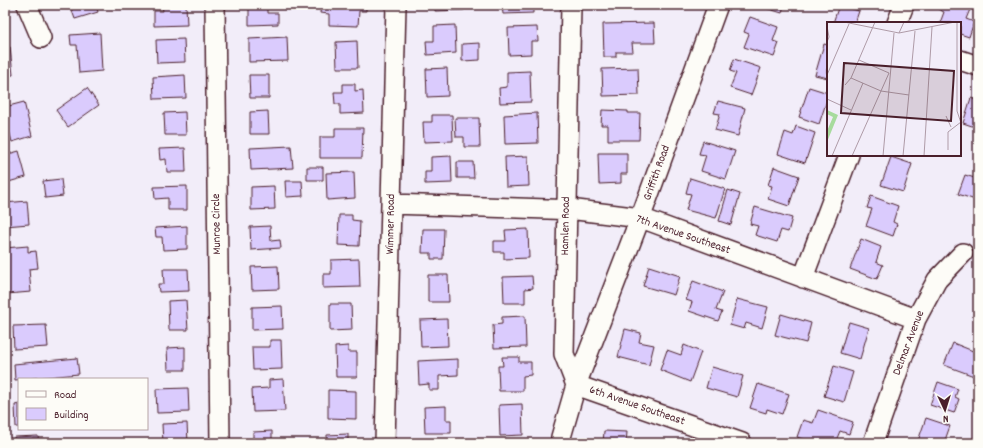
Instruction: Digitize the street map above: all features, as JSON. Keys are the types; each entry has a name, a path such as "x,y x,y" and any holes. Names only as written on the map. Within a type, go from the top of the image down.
{"street":[{"path":"27,5 41,38"},
{"name":"Munroe Circle","path":"215,5 220,443"},
{"name":"Wimmer Road","path":"386,443 396,5"},
{"name":"Hamlen Road","path":"571,5 564,354 576,385"},
{"name":"Griffith Road","path":"576,385 640,218 718,5"},
{"path":"897,22 904,5"},
{"path":"961,60 978,66"},
{"path":"803,278 849,156"},
{"name":"7th Avenue Southeast","path":"391,204 577,210 640,218 916,319"},
{"name":"Delmar Avenue","path":"872,443 916,319 937,280 963,253"},
{"path":"561,443 561,437 576,385"},
{"name":"6th Avenue Southeast","path":"576,385 742,443"}],"building":[{"path":"70,5 96,5 98,12 75,19"},
{"path":"162,5 186,5 187,25 154,26 154,11 163,11"},
{"path":"249,5 267,5 267,13 278,13 278,24 249,25"},
{"path":"321,5 366,5 366,11 359,11 358,26 329,25 329,14 320,13"},
{"path":"435,5 463,5 464,10 435,11"},
{"path":"502,5 533,5 533,13 503,14"},
{"path":"756,5 784,5 782,13"},
{"path":"839,5 859,11 855,22 833,22"},
{"path":"940,5 964,5 971,7 966,19 974,22 969,37 961,34 961,22 940,22 944,12 938,9"},
{"path":"750,17 778,27 773,41 779,43 774,57 744,47 749,34 744,32"},
{"path":"654,23 655,43 632,43 633,52 616,52 616,57 604,57 603,24"},
{"path":"455,25 456,53 427,55 426,41 434,41 434,26"},
{"path":"537,27 538,41 531,41 531,54 509,55 508,28"},
{"path":"100,33 102,71 79,73 77,45 71,45 70,35"},
{"path":"287,37 288,61 249,62 249,39"},
{"path":"184,39 185,62 157,63 156,40"},
{"path":"357,41 358,68 337,68 336,42"},
{"path":"480,43 480,60 462,61 462,44"},
{"path":"824,44 827,45 827,78 815,75"},
{"path":"5,47 10,47 13,75 5,76"},
{"path":"734,59 761,68 751,95 730,88 736,73 730,71"},
{"path":"447,68 448,96 427,97 426,69"},
{"path":"638,68 639,95 603,96 602,69"},
{"path":"530,71 531,102 500,103 499,88 507,87 507,72"},
{"path":"185,75 186,98 154,99 153,77"},
{"path":"249,75 269,75 269,98 250,98"},
{"path":"343,84 355,84 355,91 363,90 364,113 340,114 340,104 335,104 334,92 343,92"},
{"path":"809,87 827,93 827,100 819,124 799,117"},
{"path":"87,88 99,105 68,127 56,110"},
{"path":"971,98 978,101 978,128 963,123"},
{"path":"718,101 745,108 738,136 715,130 720,114 714,113"},
{"path":"24,102 32,136 12,142 5,115 5,107"},
{"path":"602,110 640,113 639,140 608,140 608,125 601,125"},
{"path":"268,111 269,134 250,134 250,112"},
{"path":"185,112 186,135 165,135 164,113"},
{"path":"537,113 538,143 505,144 504,115"},
{"path":"432,115 452,115 453,141 424,142 423,122 432,122"},
{"path":"455,118 479,118 480,147 464,147 464,137 456,137"},
{"path":"796,126 815,133 805,163 778,154 785,132 793,135"},
{"path":"335,128 363,128 362,158 320,158 320,137 335,137"},
{"path":"703,141 735,151 726,179 701,171 706,155 699,154"},
{"path":"291,146 293,168 251,170 250,148"},
{"path":"185,148 186,172 167,172 166,159 160,160 159,149"},
{"path":"19,151 26,177 5,183 5,155"},
{"path":"598,153 627,153 627,174 621,174 621,183 599,184"},
{"path":"451,156 452,183 425,184 425,172 431,172 431,157"},
{"path":"528,156 529,186 506,187 505,157"},
{"path":"891,157 912,164 903,192 881,185"},
{"path":"457,162 473,162 474,178 457,178"},
{"path":"307,167 323,167 323,180 307,180"},
{"path":"774,167 799,176 789,206 768,199 772,186 768,185"},
{"path":"354,172 355,198 327,200 326,173"},
{"path":"965,175 978,179 978,201 958,194"},
{"path":"690,178 725,189 716,218 686,210 691,194 686,193"},
{"path":"61,179 63,196 45,198 43,181"},
{"path":"285,181 302,181 303,196 286,197"},
{"path":"187,186 187,210 168,210 168,198 155,199 154,187"},
{"path":"274,186 275,209 251,210 251,187"},
{"path":"728,190 740,194 731,225 719,221"},
{"path":"871,196 898,206 893,222 897,224 893,236 866,226 872,209 867,208"},
{"path":"27,201 29,224 5,226 5,203"},
{"path":"755,207 792,218 788,232 781,230 777,242 755,235 758,226 750,224"},
{"path":"339,215 352,215 352,220 360,221 359,246 338,245"},
{"path":"187,226 187,249 163,250 162,237 156,237 155,228"},
{"path":"270,226 271,241 280,240 281,248 251,250 250,227"},
{"path":"423,229 444,229 443,259 431,259 431,253 422,253"},
{"path":"528,229 529,258 504,259 504,252 494,252 494,241 506,241 505,230"},
{"path":"861,239 881,247 876,262 883,265 877,279 850,269"},
{"path":"28,246 28,252 36,251 38,268 29,269 31,292 7,294 5,248"},
{"path":"359,259 360,287 323,288 323,274 331,274 331,260"},
{"path":"278,266 279,289 252,290 251,267"},
{"path":"649,266 680,276 674,295 643,286"},
{"path":"163,269 188,269 189,291 159,292 158,284 164,284"},
{"path":"428,275 448,275 449,302 428,302"},
{"path":"532,276 533,288 525,289 525,303 504,303 503,277"},
{"path":"693,281 723,292 716,310 722,312 718,321 689,311 692,302 686,300"},
{"path":"737,299 768,307 762,328 746,323 744,329 730,325"},
{"path":"186,300 188,330 169,330 168,301"},
{"path":"330,304 351,304 352,330 330,331"},
{"path":"282,306 283,329 252,330 252,307"},
{"path":"781,314 811,323 806,343 775,335"},
{"path":"525,316 526,347 494,348 493,325 502,324 502,317"},
{"path":"447,319 448,346 421,347 420,320"},
{"path":"849,322 869,328 860,359 840,353"},
{"path":"46,325 48,347 14,349 13,326"},
{"path":"625,329 641,333 639,342 654,345 649,365 618,357"},
{"path":"270,340 281,340 282,369 253,370 252,347 270,347"},
{"path":"953,343 978,353 978,366 974,376 944,365"},
{"path":"684,345 701,352 690,382 660,370 667,350 681,355"},
{"path":"348,346 348,352 357,352 357,377 336,377 335,347"},
{"path":"185,347 185,370 168,370 167,348"},
{"path":"502,357 519,357 519,362 531,362 531,375 523,376 523,391 499,391 498,366 503,366"},
{"path":"77,358 79,374 18,378 18,380 15,380 14,364"},
{"path":"458,359 458,375 439,376 439,390 429,390 429,384 419,385 418,361"},
{"path":"834,366 853,372 844,402 824,396"},
{"path":"712,367 743,376 737,397 706,388"},
{"path":"283,379 285,411 253,412 252,389 269,388 269,380"},
{"path":"938,382 958,389 955,397 959,399 954,413 930,405"},
{"path":"758,384 789,394 782,414 767,409 766,413 750,408"},
{"path":"188,388 189,412 157,413 156,389"},
{"path":"328,390 356,391 356,419 328,418"},
{"path":"18,404 18,427 16,427 15,405"},
{"path":"522,404 523,435 500,436 499,405"},
{"path":"446,406 446,420 451,420 451,433 425,433 424,407"},
{"path":"818,410 853,422 849,434 840,431 835,443 813,443 797,437 803,420 813,423"},
{"path":"926,418 950,426 944,443 923,443 918,441"},
{"path":"187,423 188,443 163,443 162,424"},
{"path":"272,431 272,443 253,443 253,432"},
{"path":"604,431 627,432 626,443 603,443"},
{"path":"348,434 348,443 327,443 327,435"},
{"path":"38,436 39,443 15,443 14,437"}]}
